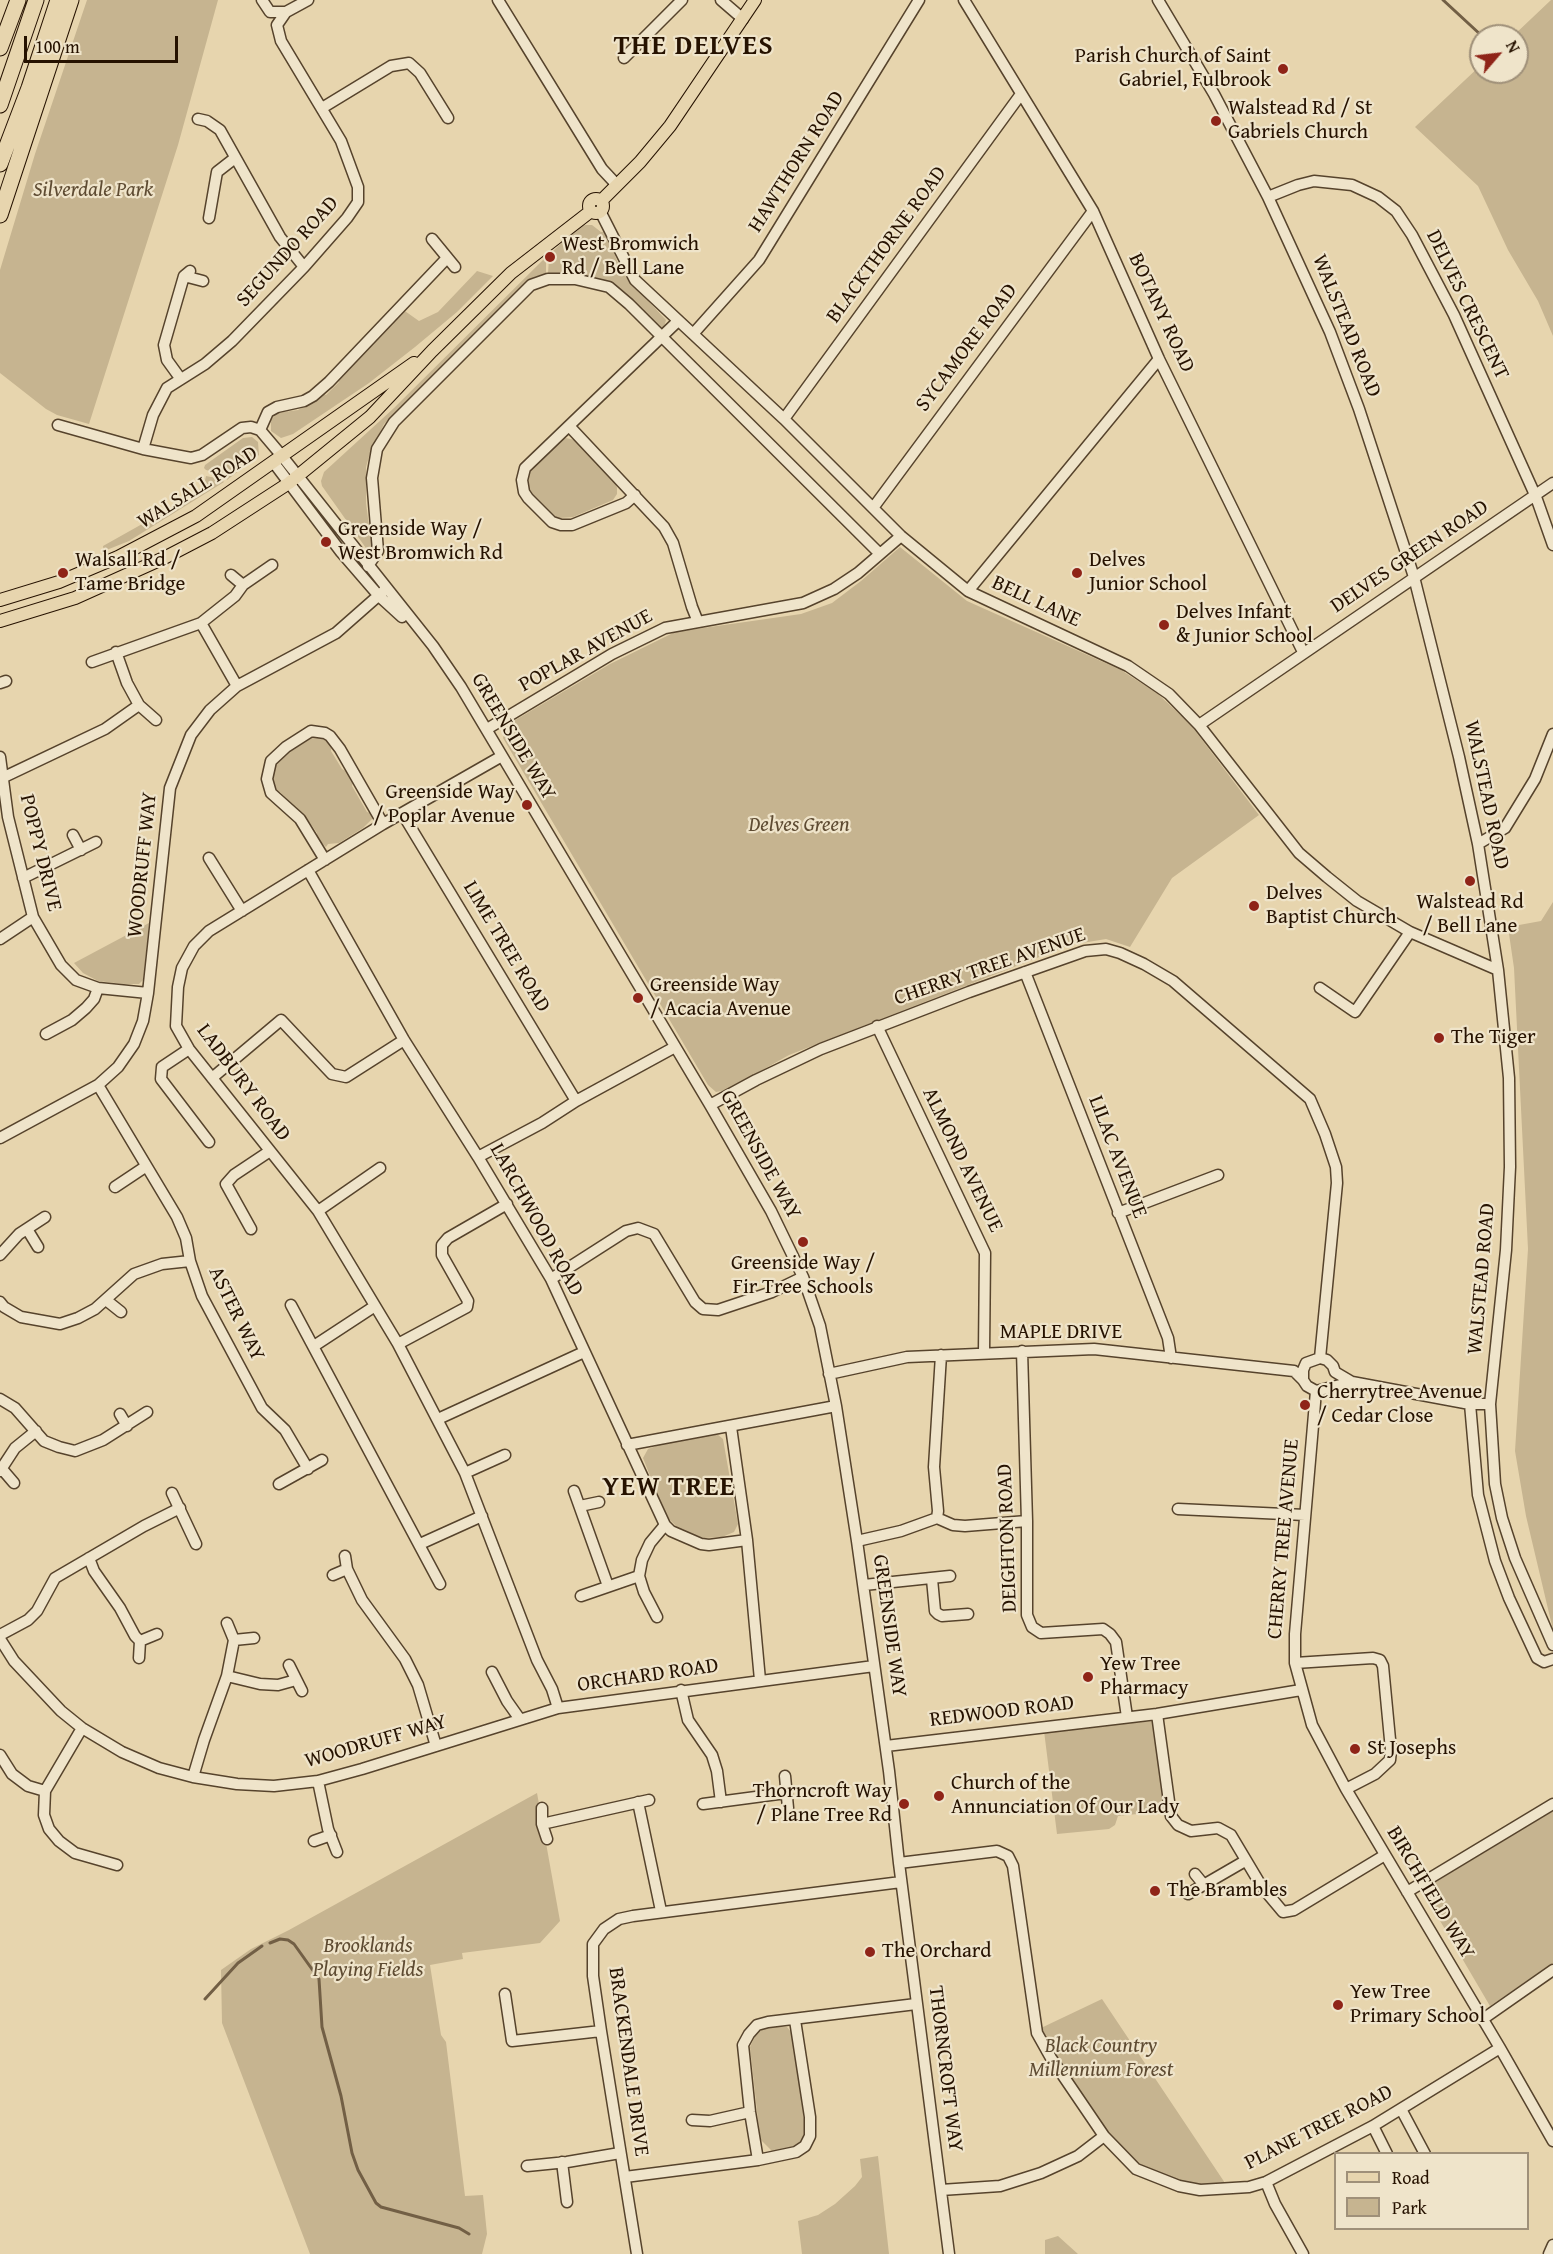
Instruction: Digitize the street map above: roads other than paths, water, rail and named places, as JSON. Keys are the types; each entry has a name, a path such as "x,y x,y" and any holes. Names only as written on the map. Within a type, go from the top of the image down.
{"highway":[{"path":"0,48 18,0"},
{"path":"0,105 36,0"},
{"path":"0,164 29,88 58,0"},
{"path":"0,215 71,0"}],"main road":[{"path":"278,460 432,351 511,273 597,208 670,126 755,0"},
{"name":"WALSALL ROAD","path":"2,620 75,597 164,558 212,532 294,479 370,417 432,351"},
{"name":"WALSALL ROAD","path":"0,600 59,582 154,539 196,516 278,460"},
{"path":"0,606 2,620"}],"street":[{"path":"262,0 270,12 286,12 308,0"},
{"path":"498,0 602,169 616,184"},
{"path":"624,58 682,0"},
{"path":"720,0 743,19"},
{"name":"HAWTHORN ROAD","path":"693,334 759,260 919,0"},
{"name":"BOTANY ROAD","path":"964,0 1093,211 1160,359 1303,652"},
{"name":"WALSTEAD ROAD","path":"1158,0 1214,94 1268,196 1330,332 1359,409 1414,577 1460,757 1478,844 1498,970 1509,1078 1510,1167 1506,1250 1490,1404 1495,1484 1502,1518 1526,1585 1553,1645"},
{"name":"SEGUNDO ROAD","path":"143,449 153,415 167,388 205,363 232,340 304,267 358,201 358,187 341,141 281,41 277,25 286,12"},
{"path":"322,108 391,66 408,63 420,73 445,113 430,112"},
{"name":"BLACKTHORNE ROAD","path":"784,419 1021,94"},
{"path":"209,108 203,120 220,130 280,237 304,267"},
{"path":"209,218 219,197 214,183 217,172 235,158"},
{"name":"DELVES CRESCENT","path":"1268,196 1314,182 1352,185 1378,197 1396,211 1412,235 1454,315 1536,497 1553,545"},
{"name":"BELL LANE","path":"597,208 635,280 784,419 901,536 968,591 1128,666 1169,694 1199,725 1299,853 1357,901 1410,932 1498,970"},
{"name":"SYCAMORE ROAD","path":"873,508 1093,211"},
{"path":"260,430 268,412 313,396 330,382 451,263 432,239"},
{"path":"180,378 167,360 164,345 187,273 203,281"},
{"path":"368,566 378,551 372,478 377,449 394,422 531,285 548,279 575,279 609,288 629,304 880,554"},
{"path":"635,495 626,503 572,525 561,525 552,522 528,498 524,492 522,480 525,468 678,321"},
{"path":"968,591 1160,359"},
{"name":"WALSALL ROAD","path":"58,425 143,449 191,458 202,455 242,428 252,427 260,430 278,460"},
{"path":"569,426 664,526 673,543 698,622"},
{"path":"278,460 294,479"},
{"name":"GREENSIDE WAY","path":"294,479 368,566 382,592"},
{"name":"GREENSIDE WAY","path":"294,479 341,552 433,646 461,687 710,1105 771,1211 803,1276 820,1326 836,1406 886,1746"},
{"name":"DELVES GREEN ROAD","path":"1199,725 1303,652 1536,497 1553,483"},
{"name":"POPLAR AVENUE","path":"487,729 612,654 665,628 803,603 834,589 858,573 901,536"},
{"path":"92,662 201,623 235,596 243,585 272,565"},
{"path":"231,574 243,585"},
{"name":"WOODRUFF WAY","path":"1,1136 98,1085 118,1067 134,1044 143,1021 148,993 170,788 192,735 210,710 237,686 336,633 382,592"},
{"path":"201,623 237,686"},
{"path":"116,652 127,683 139,705 156,720"},
{"path":"2,778 105,729 139,705"},
{"path":"325,860 300,819 272,793 267,779 271,761 286,747 311,732 325,733 330,736 340,749 383,824"},
{"path":"1478,844 1505,828 1535,779 1553,734"},
{"name":"LADBURY ROAD","path":"438,1419 398,1344 318,1211 189,1049 176,1026 178,987 182,968 194,946 209,931 383,824 502,756"},
{"name":"POPPY DRIVE","path":"0,757 4,819 33,917 61,965 76,980 98,988 148,993"},
{"name":"LIME TREE ROAD","path":"402,813 576,1101"},
{"path":"73,835 81,850"},
{"path":"23,878 96,842"},
{"path":"209,858 242,910"},
{"name":"LARCHWOOD ROAD","path":"308,870 404,1040 478,1156 551,1279 665,1525"},
{"path":"0,939 33,917"},
{"path":"1320,988 1354,1012 1410,932"},
{"name":"CHERRY TREE AVENUE","path":"710,1105 791,1063 877,1026 1086,951 1106,949 1120,953 1173,981 1310,1099 1336,1167 1337,1183 1320,1358"},
{"name":"LILAC AVENUE","path":"1024,972 1168,1338 1171,1358"},
{"path":"46,1034 74,1024 94,999 98,988"},
{"path":"212,1078 281,1020 332,1074 346,1077 404,1040"},
{"name":"ALMOND AVENUE","path":"877,1026 985,1253 984,1353"},
{"path":"478,1156 542,1123 576,1101 675,1047"},
{"path":"189,1049 162,1067 161,1079 210,1142"},
{"name":"ASTER WAY","path":"98,1085 177,1217 186,1238 190,1261 202,1296 261,1408 285,1430 308,1468"},
{"path":"252,1229 226,1184 234,1175 270,1151"},
{"path":"115,1187 145,1167"},
{"path":"318,1211 380,1168"},
{"path":"1118,1213 1218,1175"},
{"path":"398,1344 467,1307 468,1301 442,1255 442,1245 448,1238 507,1204"},
{"path":"0,1255 12,1240 45,1217"},
{"path":"27,1228 38,1247"},
{"path":"551,1279 626,1231 638,1228 654,1234 694,1302 703,1309 718,1310 772,1292 803,1276"},
{"path":"0,1302 21,1317 60,1323 78,1318 106,1300 134,1274 162,1264 190,1261"},
{"path":"106,1300 120,1312"},
{"path":"291,1305 440,1584"},
{"path":"314,1346 375,1306"},
{"name":"MAPLE DRIVE","path":"829,1374 907,1357 1094,1348 1294,1371"},
{"name":"DEIGHTON ROAD","path":"1022,1351 1027,1615 1032,1627 1041,1633 1103,1629 1110,1634 1116,1642 1127,1717"},
{"path":"438,1419 584,1352"},
{"path":"937,1518 934,1467 941,1355"},
{"path":"1335,1372 1334,1381 1330,1386 1316,1391 1307,1386 1294,1371 1320,1358 1327,1360 1335,1372 1352,1382 1470,1404 1490,1404"},
{"path":"1303,1380 1306,1363"},
{"path":"1330,1386 1352,1382"},
{"name":"CHERRY TREE AVENUE","path":"1301,1690 1295,1663 1295,1634 1316,1391"},
{"path":"0,1399 15,1408 44,1441 59,1448 75,1451 103,1440 147,1412"},
{"path":"1470,1404 1478,1495 1495,1561 1537,1658 1544,1662 1553,1659"},
{"path":"627,1445 836,1406"},
{"path":"120,1414 127,1426"},
{"name":"ORCHARD ROAD","path":"438,1419 465,1473 558,1708 874,1666"},
{"path":"731,1427 747,1540 760,1680"},
{"path":"14,1483 1,1470 15,1448 36,1431"},
{"path":"465,1473 505,1455"},
{"path":"279,1484 322,1460"},
{"path":"574,1491 608,1586"},
{"path":"172,1493 196,1544"},
{"path":"580,1506 599,1502"},
{"path":"0,1637 28,1620 37,1611 55,1578 144,1526 180,1508"},
{"path":"1178,1509 1305,1515"},
{"path":"420,1544 482,1516"},
{"path":"857,1541 901,1531 937,1518 953,1525 965,1526 1027,1521"},
{"path":"657,1617 644,1592 639,1576 642,1560 650,1544 665,1525 671,1531 701,1544 747,1540"},
{"path":"345,1556 348,1569 362,1600 405,1659 418,1685 436,1746"},
{"path":"89,1558 94,1571 140,1641 139,1658"},
{"path":"333,1575 348,1569"},
{"path":"581,1596 639,1576"},
{"path":"864,1585 950,1576"},
{"path":"932,1579 935,1611 942,1616 968,1614"},
{"path":"193,1777 227,1676 234,1640 227,1623"},
{"path":"140,1641 157,1634"},
{"name":"WOODRUFF WAY","path":"0,1637 14,1661 32,1682 82,1728 122,1752 159,1768 193,1777 237,1784 274,1786 318,1781 558,1708"},
{"path":"234,1640 254,1638"},
{"path":"1295,1663 1373,1658 1380,1660 1383,1666 1390,1760 1375,1774 1346,1789"},
{"path":"289,1665 302,1691"},
{"path":"492,1672 519,1718"},
{"path":"227,1676 269,1685 296,1680"},
{"path":"681,1690 688,1720 712,1755 717,1771 721,1802"},
{"name":"REDWOOD ROAD","path":"886,1746 1127,1717 1301,1690"},
{"name":"BIRCHFIELD WAY","path":"1301,1690 1311,1725 1346,1789 1553,2139"},
{"path":"1156,1713 1171,1816 1178,1825 1191,1831 1218,1828 1231,1835 1262,1887 1283,1912 1294,1910 1386,1855"},
{"path":"82,1728 45,1791 44,1815 49,1829 59,1841 75,1852 99,1854 117,1865"},
{"name":"THORNCROFT WAY","path":"886,1746 916,2004 949,2254"},
{"path":"0,1755 12,1774 28,1786 45,1791"},
{"path":"785,1776 788,1808"},
{"path":"318,1781 322,1805 337,1852"},
{"path":"703,1804 786,1793"},
{"path":"542,1824 643,1801 661,1911"},
{"path":"1407,1892 1553,1804"},
{"path":"542,1808 542,1824 547,1839"},
{"path":"314,1841 331,1834"},
{"name":"PLANE TREE ROAD","path":"899,1863 997,1851 1008,1856 1013,1866 1037,2033 1051,2058 1104,2136 1136,2169 1179,2186 1200,2190 1249,2187 1266,2182 1372,2126 1500,2048"},
{"path":"1188,1894 1245,1861"},
{"path":"1195,1874 1204,1885"},
{"name":"BRACKENDALE DRIVE","path":"637,2254 593,1976 593,1944 604,1929 619,1919 661,1911 901,1882"},
{"path":"1483,2019 1553,1970"},
{"path":"505,1994 512,2041 601,2031"},
{"path":"758,2160 743,2045 757,2025 916,2004"},
{"path":"625,2177 758,2160 796,2152 805,2146 810,2136 810,2117 795,2020"},
{"path":"706,2108 710,2121"},
{"path":"1401,2109 1424,2152"},
{"path":"692,2120 710,2121 750,2112"},
{"path":"1372,2126 1386,2152"},
{"path":"941,2190 1000,2186 1041,2173 1078,2156 1104,2136"},
{"path":"527,2166 620,2153"},
{"path":"562,2162 567,2202"},
{"path":"1266,2182 1275,2204 1303,2254"},
{"path":"1549,2254 1553,2245"}],"waterway":[{"path":"1443,0 1469,24"},
{"path":"270,1943 280,1939 294,1944 319,1979 322,2027 341,2096 352,2153 358,2170 376,2203 381,2207 459,2228 469,2234"},
{"path":"205,1999 238,1963 262,1946"}],"place":[{"name":"Parish Church of Saint Gabriel, Fulbrook","path":"1283,69"},
{"name":"Walstead Rd / St Gabriels Church","path":"1216,121"},
{"name":"West Bromwich Rd / Bell Lane","path":"550,257"},
{"name":"Greenside Way / West Bromwich Rd","path":"326,542"},
{"name":"Walsall Rd / Tame Bridge","path":"63,573"},
{"name":"Delves Junior School","path":"1077,573"},
{"name":"Delves Infant & Junior School","path":"1164,625"},
{"name":"Greenside Way / Poplar Avenue","path":"527,805"},
{"name":"Walstead Rd / Bell Lane","path":"1470,881"},
{"name":"Delves Baptist Church","path":"1254,906"},
{"name":"Greenside Way / Acacia Avenue","path":"638,998"},
{"name":"The Tiger","path":"1439,1038"},
{"name":"Greenside Way / Fir Tree Schools","path":"803,1242"},
{"name":"Cherrytree Avenue / Cedar Close","path":"1305,1405"},
{"name":"Yew Tree Pharmacy","path":"1088,1677"},
{"name":"St Josephs","path":"1355,1749"},
{"name":"Church of the Annunciation Of Our Lady","path":"939,1796"},
{"name":"Thorncroft Way / Plane Tree Rd","path":"904,1804"},
{"name":"The Brambles","path":"1155,1891"},
{"name":"The Orchard","path":"870,1952"},
{"name":"Yew Tree Primary School","path":"1338,2005"}],"district":[{"name":"THE DELVES","path":"694,47"},
{"name":"YEW TREE","path":"669,1488"}],"park label":[{"name":"Silverdale Park","path":"93,191"},
{"name":"Delves Green","path":"799,826"},
{"name":"Brooklands Playing Fields","path":"368,1959"},
{"name":"Black Country Millennium Forest","path":"1101,2059"}]}
